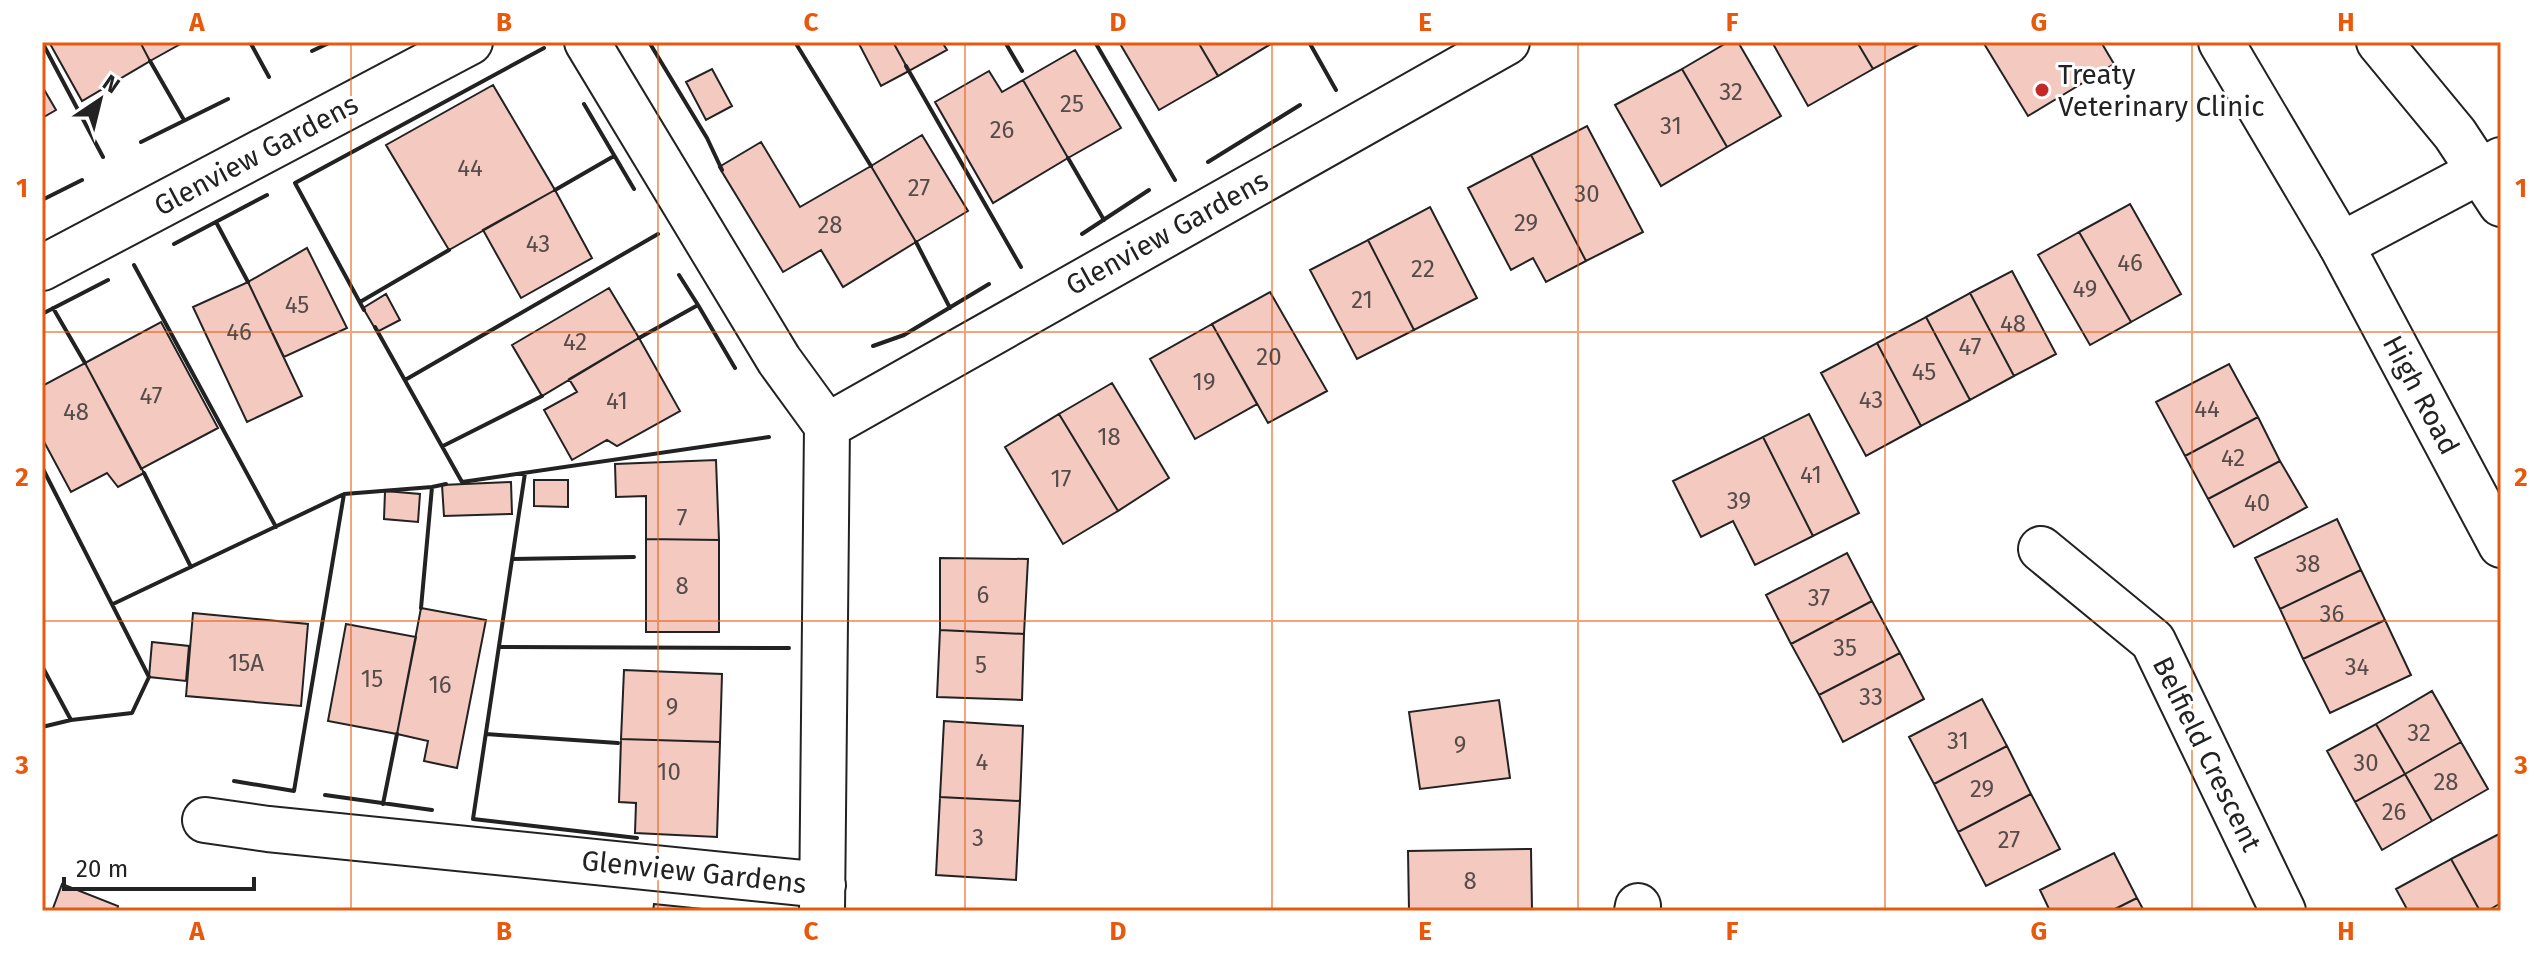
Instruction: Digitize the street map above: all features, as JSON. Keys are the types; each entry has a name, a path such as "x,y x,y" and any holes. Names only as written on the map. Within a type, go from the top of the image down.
{"street":[{"name":"Glenview Gardens","path":"42,268 470,42"},
{"path":"587,42 779,360 827,426"},
{"name":"Glenview Gardens","path":"205,820 822,898 827,426 1507,42"},
{"name":"High Road","path":"2221,42 2341,245 2501,545"},
{"path":"2341,245 2493,178 2379,42"},
{"name":"Belfield Crescent","path":"2041,549 2153,641 2283,911"}],"building":[{"path":"49,42 140,42 150,61 82,101"},
{"path":"140,42 184,42 150,61"},
{"path":"858,42 893,42 909,71 881,86"},
{"path":"893,42 942,42 947,50 909,71"},
{"path":"1119,42 1198,42 1218,76 1159,110"},
{"path":"1198,42 1274,42 1218,76"},
{"path":"1728,42 1738,42 1781,116 1727,147 1682,69"},
{"path":"1772,42 1857,42 1873,69 1808,106"},
{"path":"1857,42 1923,42 1873,69"},
{"name":"Treaty Veterinary Clinic","path":"1983,42 2101,42 2114,64 2028,116"},
{"path":"1075,50 1121,128 1068,158 1023,80"},
{"path":"712,69 732,106 706,120 686,82"},
{"path":"1682,69 1727,147 1661,186 1615,105"},
{"path":"989,71 1002,92 1023,80 1068,158 993,203 935,102"},
{"path":"493,85 555,190 449,250 386,145"},
{"path":"42,86 56,110 42,118"},
{"path":"1587,126 1643,232 1586,261 1531,155"},
{"path":"922,135 968,211 916,242 871,166"},
{"path":"761,142 800,207 871,166 916,242 843,287 821,250 783,272 719,167"},
{"path":"1531,155 1586,261 1546,282 1533,258 1511,270 1468,188"},
{"path":"555,190 592,258 521,298 483,230"},
{"path":"2130,204 2181,294 2131,322 2079,232"},
{"path":"1430,207 1477,298 1414,330 1368,240"},
{"path":"2079,232 2131,322 2090,345 2038,255"},
{"path":"1368,240 1414,330 1357,359 1310,270"},
{"path":"307,248 347,328 284,357 248,282"},
{"path":"2012,271 2056,354 2014,376 1970,293"},
{"path":"248,282 302,396 247,422 193,307"},
{"path":"609,288 639,338 542,396 512,345"},
{"path":"1270,292 1327,391 1268,423 1212,324"},
{"path":"1970,293 2014,376 1970,400 1926,317"},
{"path":"386,294 400,320 377,332 363,308"},
{"path":"1926,317 1970,400 1921,426 1877,343"},
{"path":"161,322 218,428 141,469 85,363"},
{"path":"1212,324 1257,404 1195,439 1150,359"},
{"path":"639,338 680,411 617,446 607,440 572,460 544,410 577,392 569,379"},
{"path":"1877,343 1921,426 1866,456 1821,373"},
{"path":"85,363 144,473 118,487 107,473 71,492 42,438 42,386"},
{"path":"2229,364 2258,417 2185,456 2156,402"},
{"path":"1112,383 1169,478 1118,511 1059,414"},
{"path":"1059,414 1118,511 1063,544 1005,447"},
{"path":"1809,414 1859,513 1813,536 1763,437"},
{"path":"2258,417 2280,461 2208,499 2185,456"},
{"path":"1763,437 1813,536 1755,565 1733,521 1701,537 1673,481"},
{"path":"716,460 719,540 646,539 646,496 616,497 615,464"},
{"path":"2280,461 2307,507 2234,547 2208,499"},
{"path":"534,480 568,480 568,507 534,506"},
{"path":"511,482 512,514 444,516 442,485"},
{"path":"385,491 420,494 418,522 384,519"},
{"path":"2337,519 2361,570 2280,609 2255,558"},
{"path":"646,539 719,540 719,632 646,632"},
{"path":"1847,553 1872,601 1791,644 1766,595"},
{"path":"940,558 1028,559 1024,634 940,630"},
{"path":"2361,570 2385,620 2303,659 2280,609"},
{"path":"1872,601 1900,653 1819,695 1791,644"},
{"path":"421,608 486,620 457,768 424,761 428,741 397,734"},
{"path":"193,613 308,624 301,706 186,696"},
{"path":"2385,620 2411,675 2330,713 2303,659"},
{"path":"346,624 416,637 397,734 328,721"},
{"path":"940,630 1024,634 1022,700 937,697"},
{"path":"152,642 189,646 186,681 149,677"},
{"path":"1900,653 1924,699 1843,742 1819,695"},
{"path":"624,670 722,674 720,742 621,739"},
{"path":"2432,691 2461,742 2405,774 2376,724"},
{"path":"1982,699 2007,746 1934,784 1909,737"},
{"path":"1499,700 1510,778 1420,789 1409,712"},
{"path":"944,721 1023,726 1020,801 940,797"},
{"path":"2376,724 2405,774 2355,802 2327,751"},
{"path":"621,739 720,742 717,837 635,833 636,803 619,802"},
{"path":"2461,742 2488,789 2432,821 2405,774"},
{"path":"2007,746 2031,794 1958,832 1934,784"},
{"path":"2405,774 2432,821 2382,850 2355,802"},
{"path":"2031,794 2060,849 1986,886 1958,832"},
{"path":"940,797 1020,801 1016,880 936,875"},
{"path":"2501,833 2501,903 2487,911 2480,911 2451,859"},
{"path":"1531,849 1532,911 1409,911 1408,851"},
{"path":"2114,853 2137,898 2111,911 2050,911 2040,890"},
{"path":"2451,859 2480,911 2408,911 2396,889"},
{"path":"62,884 118,906 117,911 52,911"},
{"path":"2137,898 2144,911 2111,911"},
{"path":"654,904 722,911 653,911"}],"wall":[{"path":"42,42 103,157"},
{"path":"250,42 269,77"},
{"path":"312,51 331,42"},
{"path":"649,42 707,138 722,170"},
{"path":"795,42 871,166"},
{"path":"1005,42 1022,71"},
{"path":"1095,42 1175,180"},
{"path":"1309,42 1336,90"},
{"path":"364,310 295,183 544,48"},
{"path":"150,61 184,120"},
{"path":"906,66 1021,267"},
{"path":"141,142 228,99"},
{"path":"584,104 634,189"},
{"path":"1208,162 1300,105"},
{"path":"555,190 614,156"},
{"path":"1068,158 1104,220"},
{"path":"42,200 82,180"},
{"path":"1082,234 1149,190"},
{"path":"174,244 267,195"},
{"path":"216,222 248,282"},
{"path":"405,380 658,234"},
{"path":"916,242 950,308"},
{"path":"360,302 449,250"},
{"path":"134,265 276,527"},
{"path":"639,338 698,305 679,275"},
{"path":"42,314 108,280"},
{"path":"873,346 904,335 989,284"},
{"path":"698,305 735,368"},
{"path":"53,308 85,363"},
{"path":"375,327 462,482 769,437"},
{"path":"443,446 542,396"},
{"path":"42,467 149,677 132,713 71,720 42,666"},
{"path":"144,473 191,567"},
{"path":"525,473 473,819 637,838"},
{"path":"421,608 432,487 446,484"},
{"path":"113,604 344,494 432,487"},
{"path":"234,781 294,791 344,494"},
{"path":"512,559 634,557"},
{"path":"499,647 789,648"},
{"path":"42,727 71,720"},
{"path":"383,804 397,734"},
{"path":"486,734 618,743"},
{"path":"325,795 432,810"}],"place":[{"name":"Treaty Veterinary Clinic","path":"2042,90"}]}
